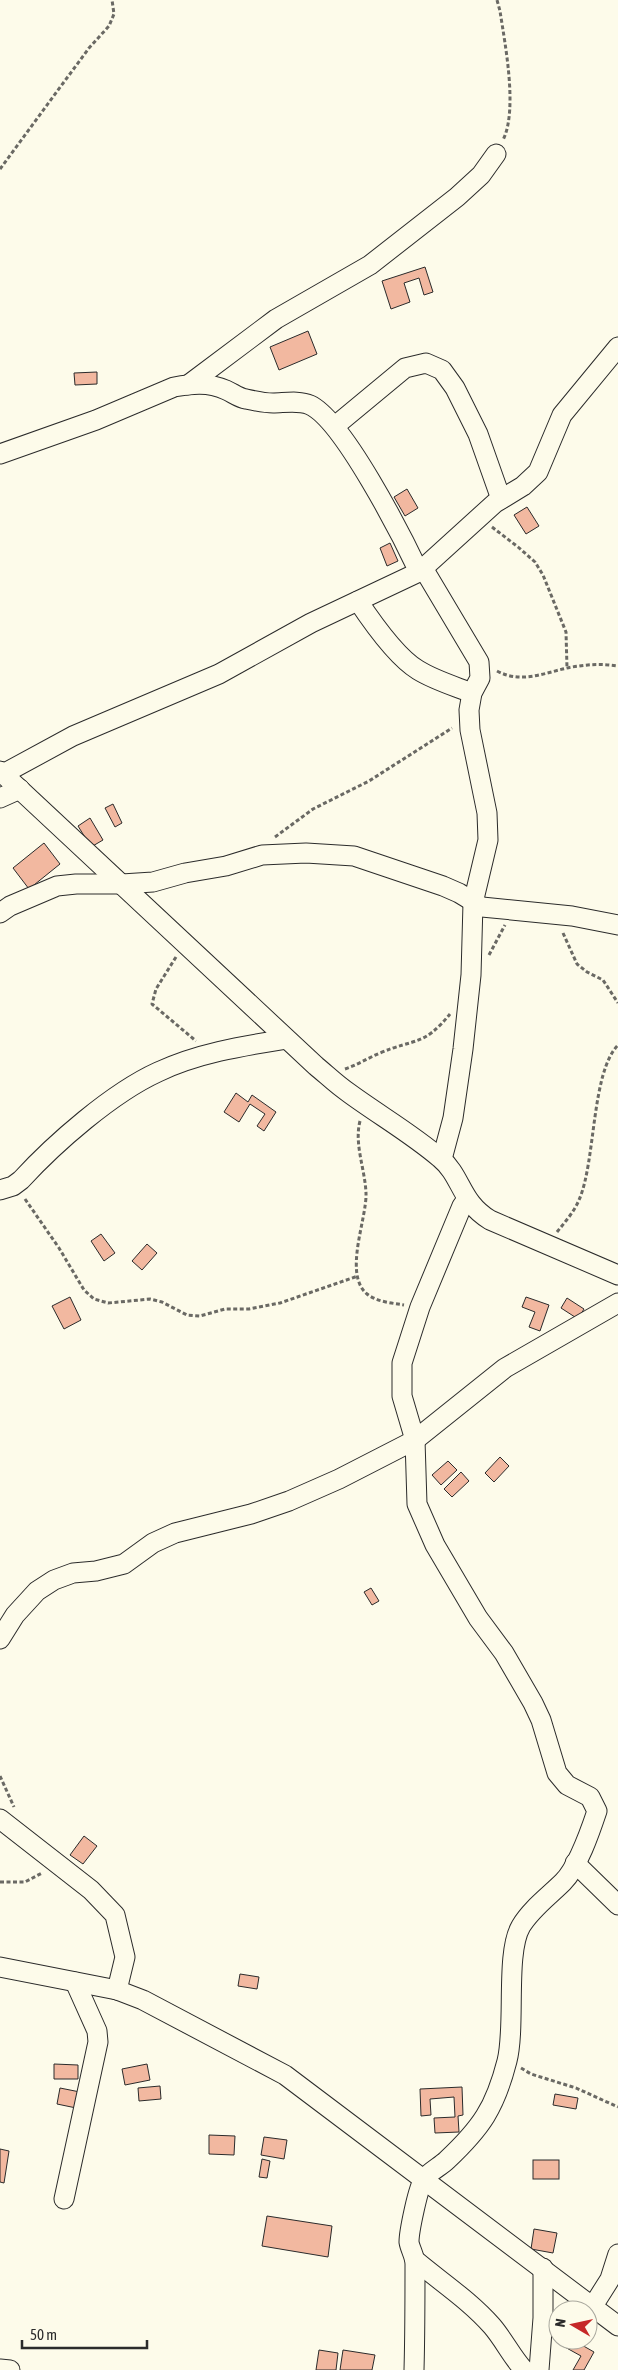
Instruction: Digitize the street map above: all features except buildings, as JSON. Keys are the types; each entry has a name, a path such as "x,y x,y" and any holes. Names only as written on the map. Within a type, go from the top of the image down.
{"street":[{"path":"188,385 276,320 370,265 457,197 481,175 496,154"},
{"path":"618,347 562,415 538,472 523,486 502,498 476,519 421,570 311,623 219,674 72,736 1,772 286,1039 327,1075 364,1104 442,1159 467,1199 479,1213 490,1220 618,1275"},
{"path":"335,426 405,368 426,363 442,370 455,388 478,434 502,498"},
{"path":"0,454 96,420 174,387 204,383 225,389 244,399 271,403 308,404 319,410 335,426 382,500 421,570 479,662 480,678 472,692 470,716 487,813 488,840 473,903 471,974 463,1049 453,1118 442,1159"},
{"path":"358,601 397,653 407,662 418,670 472,692"},
{"path":"0,798 20,789"},
{"path":"0,914 10,906 57,886 152,882 226,866 252,858 295,853 354,856 459,892 473,903 494,910 572,916 618,926"},
{"path":"6,1188 117,1095 159,1072 212,1054 286,1039"},
{"path":"414,2370 415,2260 410,2242 411,2224 424,2179 446,2162 486,2118 495,2099 507,2060 512,2026 513,1970 519,1932 530,1914 564,1881 575,1863 589,1833 596,1806 590,1797 567,1785 557,1773 541,1720 533,1703 504,1654 478,1618 426,1527 417,1504 415,1440 402,1396 401,1378 406,1348 420,1307 462,1206 467,1199"},
{"path":"0,1640 15,1615 37,1591 54,1580 73,1573 114,1568 124,1564 153,1542 175,1533 230,1520 289,1502 339,1479 415,1440 505,1368 618,1303"},
{"path":"0,1819 91,1890 115,1916 125,1957 117,1990"},
{"path":"575,1863 618,1905"},
{"path":"0,1967 117,1990 143,2000 284,2075 584,2300"},
{"path":"64,2199 98,2042 97,2030 75,1982"},
{"path":"596,2300 610,2279 618,2254"},
{"path":"415,2260 464,2297 493,2327 524,2370"},
{"path":"531,2370 539,2361 543,2318 543,2268"},
{"path":"598,2311 618,2326"},
{"path":"0,2369 10,2370"}],"path":[{"path":"0,169 89,48 109,26 114,14 112,0"},
{"path":"496,154 505,135 509,92 507,58 497,0"},
{"path":"476,519 499,531 535,562 543,575 566,632 567,668"},
{"path":"479,662 507,676 518,678 529,678 567,668 596,665 618,666"},
{"path":"252,858 313,809 368,781 470,716"},
{"path":"488,957 512,911"},
{"path":"549,914 564,935 577,964 587,972 603,980 618,1004"},
{"path":"183,941 171,967 156,989 152,1004 212,1054"},
{"path":"327,1075 346,1069 381,1053 418,1042 431,1035 454,1009"},
{"path":"546,1243 566,1221 579,1201 603,1077 612,1051 618,1045"},
{"path":"364,1104 359,1125 358,1142 366,1194 358,1246 358,1276 366,1293 376,1298 420,1307"},
{"path":"6,1188 32,1206 75,1277 94,1300 108,1303 150,1299 162,1302 187,1314 200,1316 225,1309 248,1309 280,1303 358,1276"},
{"path":"0,1882 25,1882 58,1864"},
{"path":"507,2060 531,2074 576,2088 618,2107"}]}
